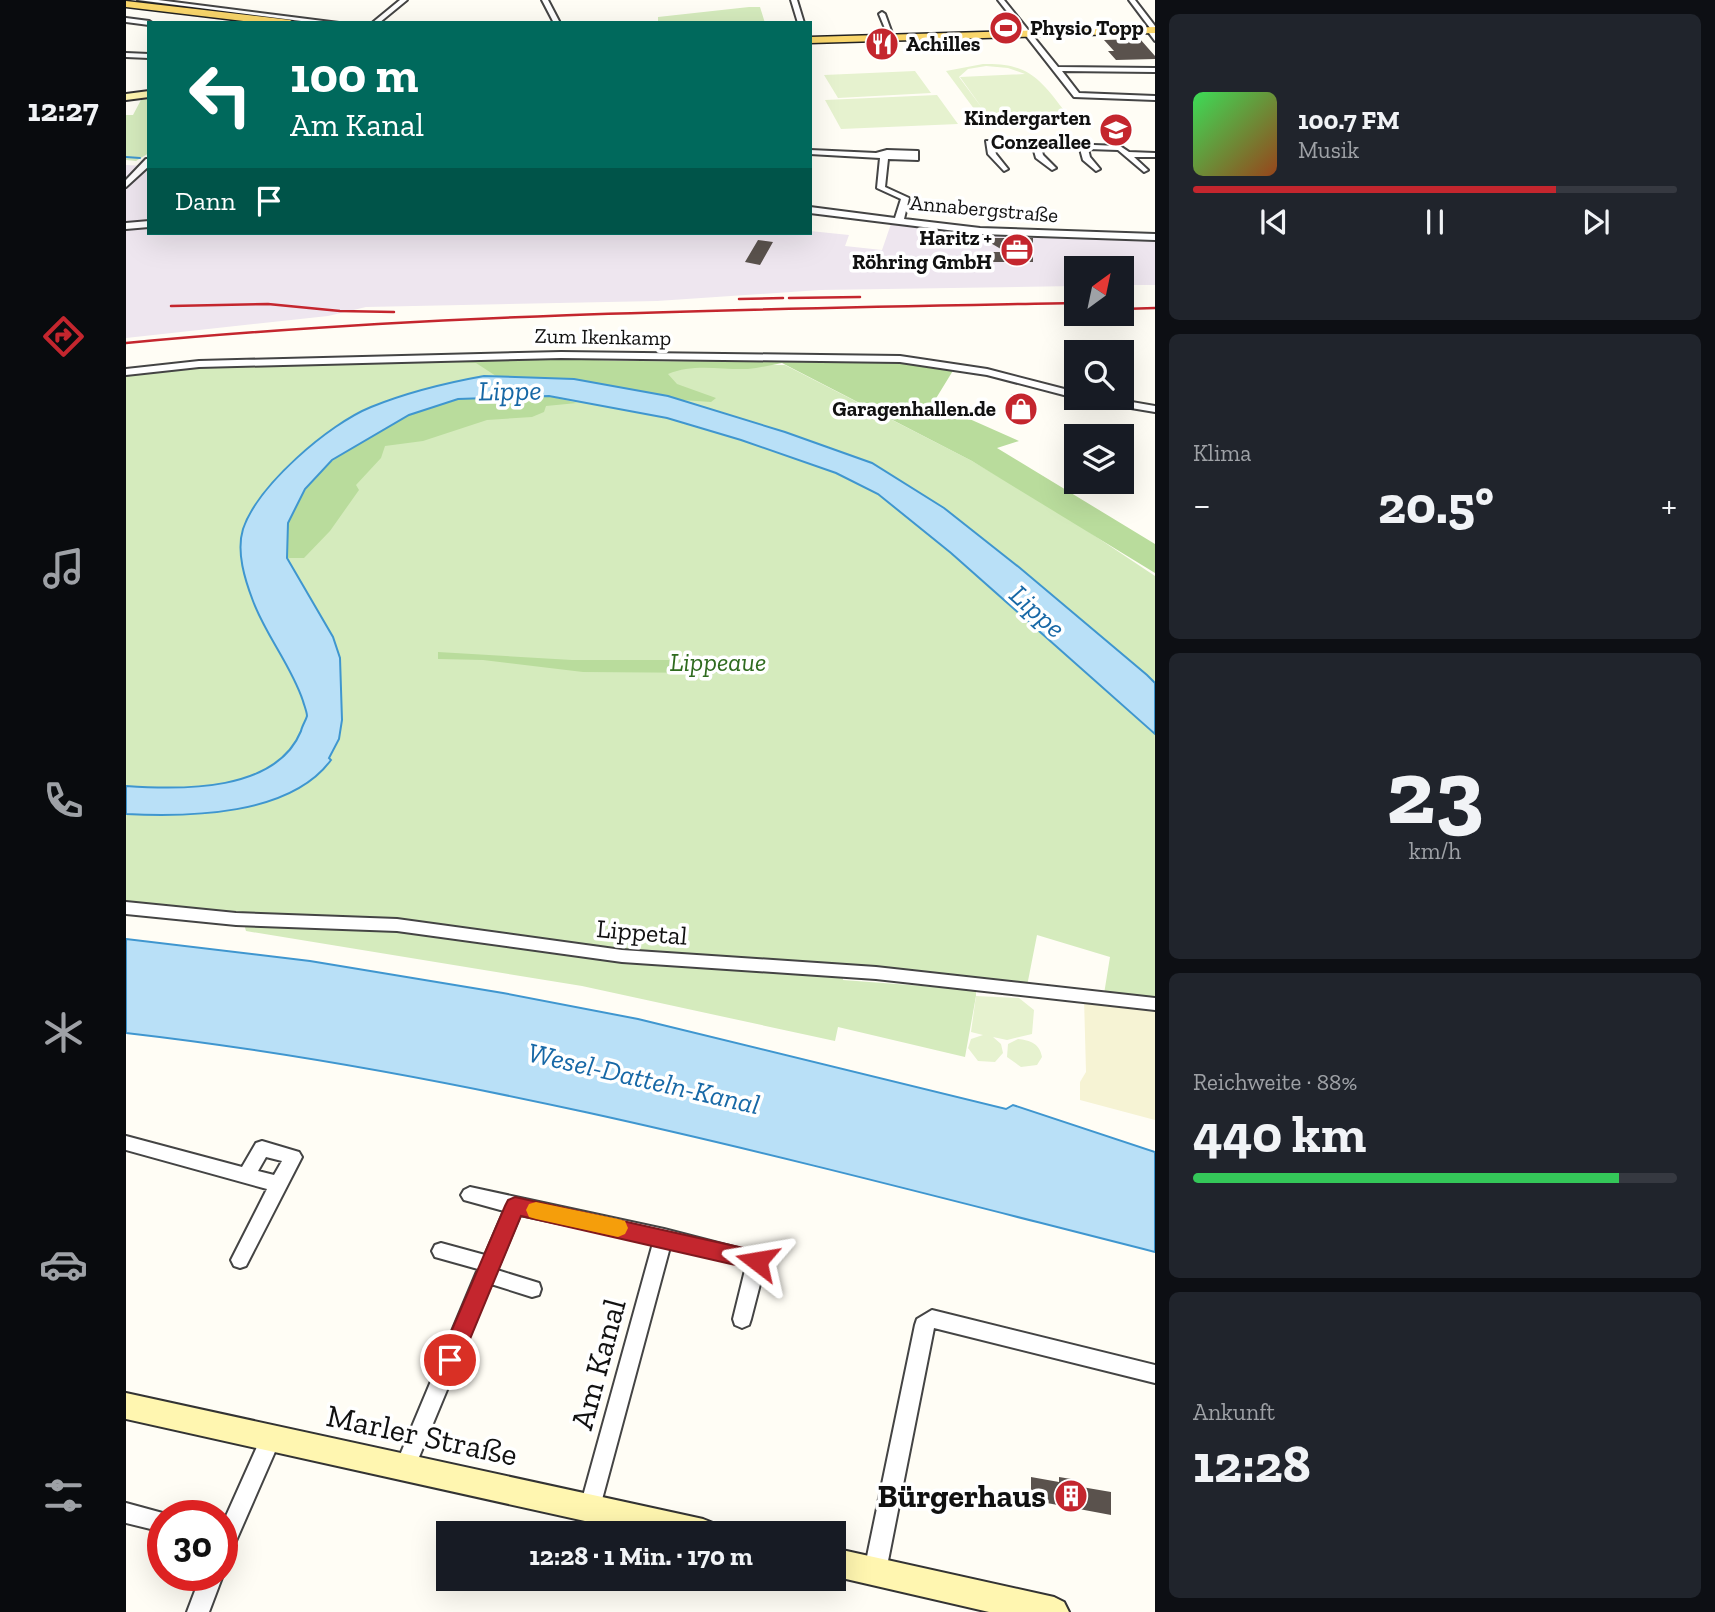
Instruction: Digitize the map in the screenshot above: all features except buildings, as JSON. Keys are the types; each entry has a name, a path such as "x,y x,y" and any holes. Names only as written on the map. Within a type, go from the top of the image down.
{"main road":[{"path":"126,4 273,21"},
{"path":"812,40 1154,33"},
{"path":"126,97 147,94"},
{"name":"Marler Straße","path":"126,1406 651,1521"},
{"path":"846,1565 1054,1612"}],"street":[{"path":"141,0 319,21"},
{"path":"378,21 404,0"},
{"path":"545,0 556,21"},
{"path":"794,0 800,21"},
{"path":"1001,0 1077,95 1155,98"},
{"path":"1132,0 1154,33"},
{"path":"882,13 892,38"},
{"path":"126,20 147,23"},
{"path":"126,55 147,56"},
{"path":"1056,69 1155,70"},
{"path":"1004,169 992,154 989,143 1120,148 1144,170"},
{"path":"1037,145 1039,156 1052,168"},
{"path":"1083,147 1086,158 1096,169"},
{"path":"812,152 882,155 881,188 905,198 899,219"},
{"path":"1127,154 1155,155"},
{"path":"126,185 147,162"},
{"name":"Annabergstraße","path":"812,210 980,231 1155,237"},
{"path":"126,226 147,224"},
{"name":"Zum Ikenkamp","path":"126,372 199,364 451,356 900,359 987,372 1064,393"},
{"path":"1134,406 1155,409"},
{"name":"Lippetal","path":"126,908 236,919 397,925 622,956 876,973 1155,1003"},
{"path":"126,1143 278,1184"},
{"path":"240,1260 293,1157 262,1148 247,1175"},
{"path":"470,1195 664,1237 757,1261 742,1319"},
{"path":"405,1467 515,1206"},
{"name":"Am Kanal","path":"590,1507 664,1237"},
{"path":"441,1251 532,1289"},
{"path":"875,1572 924,1325 932,1318 1155,1374"},
{"path":"238,1510 271,1438"},
{"path":"126,1513 147,1518"},
{"path":"198,1612 206,1591"}],"shaded area":[{"path":"126,165 147,166 147,235 812,235 812,231 849,235 845,246 882,250 892,221 929,226 1155,240 1155,285 1134,285 1134,256 1064,256 1064,286 820,290 657,301 366,307 328,316 126,338"},
{"path":"1084,998 1155,1007 1155,1120 1080,1100 1080,1082 1086,1072"}],"green space":[{"path":"760,7 764,21 658,21 658,17"},
{"path":"983,64 1021,69 1046,88 1063,109 1062,116 1053,121 1033,125 983,121 946,71","holes":["986,66 1008,68 1025,74 960,77 985,112 959,77 968,69"]},
{"path":"915,71 931,93 838,98 824,75"},
{"path":"937,95 958,124 841,129 825,100"},
{"path":"142,98 147,98 147,154 136,161 126,160 126,115 133,115"},
{"path":"553,358 653,361 804,360 954,369 935,400 938,405 1019,441 997,448 1064,489 1064,494 1073,494 1155,544 1155,573 972,461 782,363 748,369 688,369 668,374 677,384 716,398 711,402 682,400 574,379 496,376 476,363 374,361"},
{"name":"Lippeaue","path":"379,362 785,365 972,461 1062,514 1155,576 1155,1000 1104,994 1110,957 1037,935 1027,986 630,954 126,903 126,374 195,367"},
{"path":"549,396 577,403 546,406 544,412 532,417 487,420 423,441 385,446 381,458 356,485 359,490 330,531 304,558 287,558 288,525 300,499 336,458 358,441 408,414 457,399"},
{"path":"438,652 572,660 724,660 719,673 583,672 483,660 438,659"},
{"path":"244,924 395,928 559,953 843,974 843,980 976,990 976,996 965,1057 838,1027 835,1041 582,986 246,931"},
{"path":"976,996 1019,998 1034,1010 1032,1034 1007,1040 993,1037 1001,1044 1003,1053 995,1062 978,1061 968,1048 971,1039 983,1035 971,1032"},
{"path":"1018,1039 1037,1046 1042,1057 1037,1065 1021,1067 1007,1057 1008,1044"}],"water":[{"name":"Lippe","path":"484,376 574,379 668,396 785,432 872,463 944,508 1147,675 1155,683 1155,734 951,553 878,494 836,473 667,418 549,396 458,399 409,415 332,460 305,489 288,523 287,558 333,637 340,658 342,720 339,739 329,758 331,760 313,779 291,792 265,802 208,813 126,814 126,786 199,786 225,783 249,776 271,766 289,751 301,731 307,716 303,701 292,675 258,614 242,566 240,547 243,529 263,494 316,441 354,415 413,392"},
{"name":"Wesel-Datteln-Kanal","path":"126,939 310,961 503,993 638,1019 1006,1109 1013,1105 1155,1152 1155,1252 772,1155 515,1097 256,1050 126,1033"}],"waterway":[{"path":"126,157 140,158"}],"railway":[{"path":"789,298 860,297"},
{"path":"739,299 783,298"},
{"path":"126,343 482,319 719,310 1064,303"},
{"path":"171,306 268,304 340,311 394,312"},
{"path":"1134,309 1155,308"}],"slow traffic":[{"path":"536,1210 618,1228"}],"place":[{"name":"Physio Topp","path":"1006,28"},
{"name":"Achilles","path":"882,44"},
{"name":"Kindergarten Conzeallee","path":"1116,130"},
{"name":"Haritz + Röhring GmbH","path":"1017,250"},
{"name":"Garagenhallen.de","path":"1021,409"},
{"name":"Bürgerhaus","path":"1071,1496"}],"route":[{"path":"450,1360 515,1206 664,1237 757,1261"}]}
